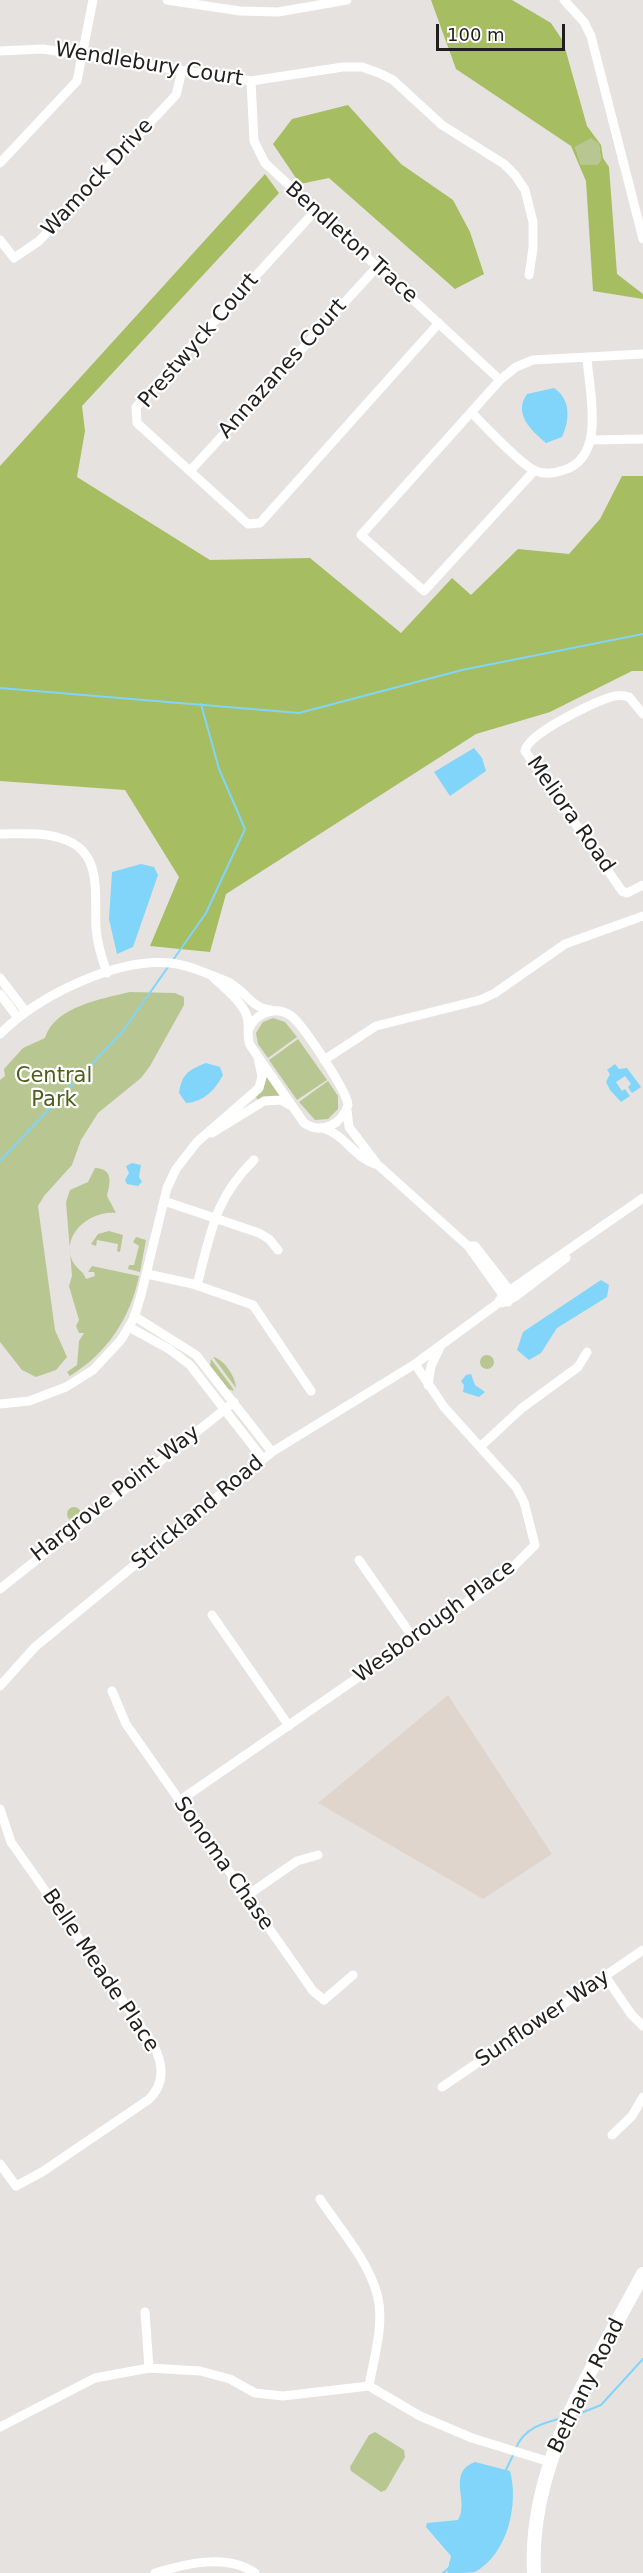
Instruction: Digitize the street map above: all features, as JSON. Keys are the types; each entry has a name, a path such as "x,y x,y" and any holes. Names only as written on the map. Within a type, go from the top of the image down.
{"street":[{"path":"0,163 77,81 84,55 93,0"},
{"path":"167,0 240,11 278,12 347,0"},
{"path":"564,0 584,22 591,36 643,239"},
{"name":"Wendlebury Court","path":"0,51 43,49 250,81 343,67 362,67 393,80 442,125 504,164 525,190 533,222 533,248 529,275"},
{"name":"Wamock Drive","path":"0,240 14,258 39,241 176,95 182,71"},
{"name":"Bendleton Trace","path":"250,81 252,129 259,152 273,171 500,380"},
{"name":"Prestwyck Court","path":"315,210 136,407 137,423 248,524 260,523 439,323"},
{"name":"Annazanes Court","path":"190,471 376,267"},
{"path":"534,471 424,591 362,535 500,380 525,362 643,354"},
{"path":"471,412 534,471 549,474 574,466 583,457 591,440 587,358"},
{"path":"591,440 643,439"},
{"name":"Meliora Road","path":"643,714 629,697 612,696 561,720 528,743 525,751 622,891 627,892 643,885"},
{"path":"0,834 62,838 76,846 88,859 96,877 96,930 107,973"},
{"path":"324,1060 376,1026 480,1000 495,993 565,944 643,916"},
{"path":"0,1034 26,1012 59,992 107,973 135,965 166,963 230,982 245,1003 250,1045 304,1123 338,1134 361,1156 377,1164"},
{"path":"0,978 26,1012"},
{"path":"0,994 18,1018"},
{"path":"245,1003 292,1017 343,1088 348,1101 349,1126 377,1164 468,1246 493,1286 494,1296 480,1317"},
{"path":"248,1031 257,1018 274,1010"},
{"path":"0,1404 35,1399 74,1383 99,1365 129,1327 147,1274 164,1201 176,1169 197,1142 259,1088 262,1077 258,1058"},
{"path":"197,1142 264,1101 281,1100 292,1106"},
{"path":"323,1128 341,1118 347,1108"},
{"path":"197,1285 216,1216 227,1191 254,1160"},
{"path":"509,1296 532,1275 643,1198"},
{"path":"164,1201 216,1216 265,1235 278,1250"},
{"path":"509,1296 607,1223"},
{"path":"468,1246 475,1246 498,1273 509,1296"},
{"path":"485,1272 509,1296"},
{"path":"498,1273 511,1279 532,1275"},
{"path":"147,1274 197,1285 256,1308 310,1391"},
{"name":"Strickland Road","path":"0,1686 35,1647 272,1452 414,1364 509,1296"},
{"path":"134,1316 192,1351 272,1452"},
{"path":"129,1327 166,1347 190,1365 263,1459"},
{"path":"428,1384 431,1366 441,1344"},
{"path":"480,1447 522,1408 578,1367 587,1352"},
{"name":"Wesborough Place","path":"179,1802 502,1578 535,1545 520,1494 444,1407 414,1364"},
{"name":"Hargrove Point Way","path":"0,1589 234,1402"},
{"path":"359,1560 414,1639"},
{"path":"212,1615 289,1726"},
{"name":"Sonoma Chase","path":"112,1691 121,1717 313,1991 324,2000 353,1975"},
{"name":"Belle Meade Place","path":"0,1809 11,1842 153,2044 162,2073 155,2092 148,2100 42,2172 16,2186 0,2164"},
{"path":"245,1897 297,1861 318,1855"},
{"name":"Sunflower Way","path":"442,2087 643,1950"},
{"path":"605,1976 643,2026"},
{"path":"612,2135 632,2116 643,2097"},
{"path":"320,2199 361,2259 378,2294 380,2326 369,2386"},
{"name":"Bethany Road","path":"534,2573 535,2525 550,2462 583,2387 643,2274"},
{"path":"145,2312 149,2368"},
{"path":"0,2427 95,2378 149,2368 200,2371 230,2379 255,2394 284,2396 369,2386 420,2416 472,2438 550,2462"},
{"path":"155,2573 183,2565 212,2562 238,2566 255,2573"}],"shaded area":[{"path":"448,1695 552,1854 483,1899 318,1803"}],"green space":[{"path":"431,0 512,0 551,23 563,41 587,126 601,145 603,158 609,167 617,274 643,294 643,299 593,291 586,181 571,146 456,69","holes":["591,138 599,144 601,160 597,165 581,165 575,147"]},
{"path":"348,105 401,164 453,200 470,232 484,274 455,289 329,178 300,184 273,144 292,119"},
{"path":"591,137 599,144 601,160 597,165 581,165 575,147"},
{"path":"265,174 279,193 82,406 85,431 77,477 210,560 310,558 401,633 452,578 471,595 518,549 569,554 600,519 622,476 643,476 643,671 632,671 550,712 476,734 226,894 210,952 150,946 179,877 125,790 0,781 0,466"},
{"name":"Central Park","path":"130,992 175,993 184,997 184,1005 150,1066 141,1078 98,1113 81,1140 72,1165 38,1206 55,1330 67,1357 56,1370 36,1377 22,1370 0,1342 0,1080 5,1076 4,1069 23,1048 45,1038 50,1027 69,1011 93,1001"},
{"path":"273,1018 285,1022 297,1037 268,1058 258,1044 256,1033 263,1022"},
{"path":"298,1039 327,1080 297,1100 269,1060"},
{"path":"267,1077 280,1096 258,1100 256,1097 263,1089"},
{"path":"328,1081 338,1096 338,1109 328,1119 315,1120 299,1102"},
{"path":"95,1168 101,1169 108,1174 107,1196 116,1213 97,1215 81,1225 75,1232 70,1249 66,1202 70,1190 88,1182"},
{"path":"109,1231 123,1235 120,1252 117,1251 118,1244 97,1240 96,1246 91,1244 98,1234"},
{"path":"136,1237 146,1240 140,1272 128,1269 129,1265 134,1265 139,1246 133,1242"},
{"path":"70,1251 73,1263 86,1279 95,1276 94,1272 88,1272 92,1266 139,1276 130,1307 115,1333 95,1357 70,1376 67,1372 77,1365 79,1341 84,1333 79,1333 76,1326 79,1320 69,1286 72,1276"},
{"path":"487,1355 492,1357 494,1362 492,1367 487,1369 482,1367 480,1362 482,1357"},
{"path":"213,1357 229,1369 236,1388"},
{"path":"211,1359 234,1391 228,1389 210,1366"},
{"path":"71,1507 77,1507 81,1514 77,1521 71,1521 67,1517 67,1511"},
{"path":"375,2432 404,2450 405,2457 386,2490 381,2492 351,2471 350,2467 369,2435"}],"water":[{"path":"554,388 564,398 567,424 562,437 546,443 526,421 523,415 523,401 527,394"},
{"path":"474,748 482,758 486,771 450,796 434,772"},
{"path":"141,864 154,867 158,875 133,947 117,954 109,919 112,872"},
{"path":"206,1063 220,1067 223,1075 204,1098 186,1103 179,1093 184,1077 190,1071"},
{"path":"615,1064 619,1069 627,1068 641,1087 632,1093 628,1087 631,1084 625,1076 616,1082 622,1091 625,1089 630,1096 621,1102 606,1082 610,1074 607,1070"},
{"path":"132,1163 141,1165 139,1177 142,1182 138,1186 127,1184 125,1180 129,1173 126,1166"},
{"path":"601,1280 609,1285 607,1297 557,1328 541,1353 529,1360 517,1350 523,1332"},
{"path":"471,1374 475,1385 485,1392 479,1397 463,1392 464,1385 461,1381 466,1375"},
{"path":"475,2462 510,2471 512,2512 503,2541 486,2564 475,2572 447,2573 451,2556 426,2527 427,2523 458,2520 462,2504 460,2480 462,2473 466,2467"}],"waterway":[{"path":"0,688 299,713 462,670 643,634"},
{"path":"173,960 206,913 245,829 219,769 201,704"},
{"path":"0,1161 123,1031 168,967"},
{"path":"576,2415 601,2405 643,2359"},
{"path":"516,2448 519,2441 529,2431 541,2424 562,2418"},
{"path":"505,2472 514,2453"},
{"path":"443,2573 450,2567"}]}
